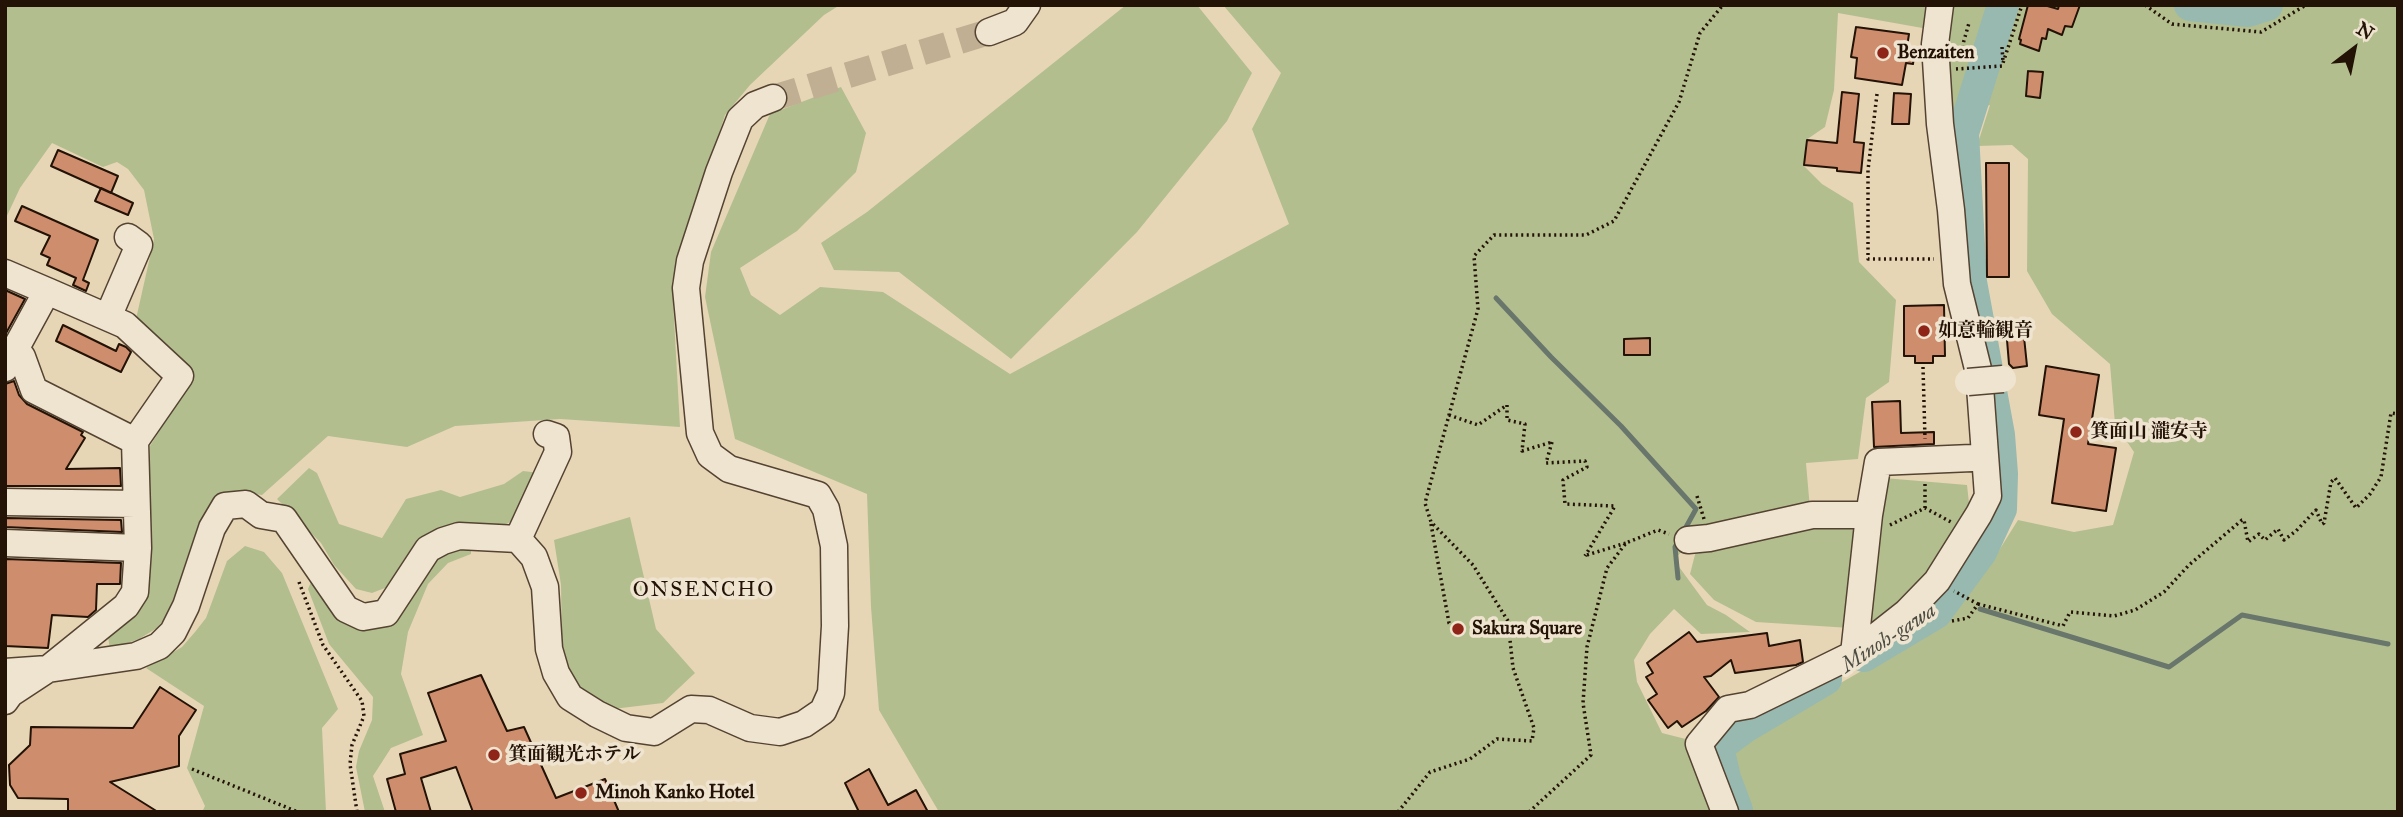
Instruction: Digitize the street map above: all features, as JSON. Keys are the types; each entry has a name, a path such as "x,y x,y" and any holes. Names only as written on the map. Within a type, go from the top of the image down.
{"street":[{"path":"989,33 1015,22 1027,5"},
{"path":"1725,812 1699,744 1728,709 1750,705 1854,654 1906,613 1937,582 1988,496 1979,373 1957,284 1940,124 1935,44 1940,5"},
{"path":"5,672 48,669 136,656 159,646 173,632 186,606 212,528 225,506 246,504 261,515 284,519 346,609 363,617 386,613 428,550 443,541 460,536 517,539 534,558 545,586 549,649 556,674 570,696 597,715 626,728 654,732 691,709 709,710 750,728 780,732 804,724 822,711 831,692 835,626 834,545 826,509 818,495 729,469 710,455 700,433 686,288 690,261 719,172 740,120 755,105 773,98"},
{"path":"108,317 139,245 128,237"},
{"path":"5,273 125,325 180,376 135,442 138,548 135,592 126,606 48,669 10,694 5,701"},
{"path":"10,358 47,290"},
{"path":"10,358 22,357 34,390 135,442"},
{"path":"1974,523 1972,457 1962,383 2003,379"},
{"path":"517,539 558,452 556,437 547,434"},
{"path":"1854,654 1877,521 1878,462 1926,471 1972,457"},
{"path":"5,502 136,503"},
{"path":"1682,538 1709,538 1812,515 1877,521"},
{"path":"5,543 138,548"}],"path":[{"path":"1457,632 1449,623 1431,522 1425,503 1478,309 1474,256 1494,234 1586,235 1614,221 1679,102 1700,33 1723,5"},
{"path":"2001,65 2022,5"},
{"path":"2145,5 2172,24 2261,32 2306,5"},
{"path":"2001,65 2002,47"},
{"path":"1962,69 2001,65"},
{"path":"1877,94 1868,170 1868,259 1940,260"},
{"path":"1923,367 1925,508"},
{"path":"1449,415 1478,425 1507,405 1507,419 1525,424 1522,451 1552,442 1546,463 1585,461 1587,467 1563,480 1565,504 1615,506 1585,556 1658,530 1682,538"},
{"path":"1953,591 1977,603 2063,626 2070,612 2114,616 2135,610 2164,592 2189,565 2242,520 2248,542 2259,534 2265,540 2278,529 2284,540 2316,510 2322,524 2331,482 2335,478 2356,508 2370,494 2381,477 2392,413 2398,414"},
{"path":"1877,521 1925,508 1974,523"},
{"path":"1398,812 1430,772 1469,759 1497,739 1532,741 1534,728 1513,668 1508,621 1473,565 1431,522"},
{"path":"1530,812 1591,755 1583,703 1587,647 1607,568 1626,543"},
{"path":"297,577 323,645 362,701 364,716 352,745 350,764 357,812"},
{"path":"1952,621 1968,618 1977,603"},
{"path":"192,768 298,812"}],"green space":[{"path":"5,5 840,5 824,15 750,85 725,115 672,282 680,427 560,419 455,426 407,447 328,436 262,495 241,492 169,613 157,628 139,639 110,649 108,637 147,575 150,446 194,375 136,319 154,239 144,190 128,169 117,162 103,167 52,143 20,188 5,220"},
{"path":"1126,5 1197,5 1252,73 1227,121 1137,232 1011,359 899,272 834,270 821,243 867,212"},
{"path":"1223,5 2398,5 2398,812 939,812 879,710 871,607 867,494 735,439 705,297 711,252 770,114 841,87 866,133 856,172 797,231 740,268 751,295 780,315 820,287 883,292 1010,374 1289,224 1252,129 1281,73","holes":["1838,13 1928,29 1931,122 1990,105 1977,146 2012,145 2028,159 2027,271 2052,314 2110,364 2115,424 2134,452 2113,525 2074,532 2018,520 1949,621 1725,749 1662,733 1637,682 1634,660 1650,634 1674,609 1701,634 1750,632 1707,605 1674,560 1690,542 1810,509 1806,463 1858,459 1866,398 1889,382 1896,300 1859,262 1853,203 1822,184 1804,166 1806,140 1825,127 1834,90"]},
{"path":"309,468 317,473 339,524 382,538 406,499 441,490 460,497 504,484 523,471 540,473 518,519 498,527 463,528 390,586 372,593 356,589 334,565 321,543 277,499"},
{"path":"1884,478 1967,485 1969,503 1952,537 1929,573 1863,637"},
{"path":"630,517 656,629 695,673 663,703 613,709 575,688 562,656 561,585 554,540"},
{"path":"1857,522 1850,628 1756,622 1714,600 1690,574 1698,543"},
{"path":"471,543 471,554 448,563 428,584 408,632 401,674 423,735 391,748 373,776 385,812 365,812 356,767 359,751 372,720 373,697 329,644 308,589 311,582 339,613 370,623 432,553"},
{"path":"245,546 264,552 282,573 338,709 322,728 326,812 202,812 205,806 187,768 204,706 146,668 182,647 195,632 206,618 227,561"}],"building":[{"path":"2028,5 2044,5 2058,9 2059,5 2080,5 2072,27 2065,26 2062,35 2048,29 2046,39 2042,38 2039,51 2020,44"},
{"name":"Benzaiten","path":"1856,27 1909,34 1907,47 1915,49 1913,64 1906,63 1902,85 1855,78 1857,58 1851,57"},
{"path":"2028,71 2043,72 2040,98 2026,96"},
{"path":"1842,92 1859,94 1854,142 1864,143 1861,173 1804,165 1807,140 1837,143"},
{"path":"1894,93 1911,94 1909,124 1892,124"},
{"path":"58,150 118,176 111,193 51,166"},
{"path":"1986,163 2009,163 2009,277 1987,277"},
{"path":"101,188 133,203 128,215 95,201"},
{"path":"22,206 98,240 83,280 89,283 86,291 73,285 76,278 47,265 50,258 41,254 50,236 15,221"},
{"path":"5,290 25,299 5,335"},
{"name":"如意輪観音","path":"1944,305 1945,356 1933,356 1933,363 1915,363 1915,356 1904,356 1904,306"},
{"path":"63,325 116,351 119,344 126,347 131,352 121,372 56,341"},
{"path":"2023,327 2027,366 2013,368 2009,364 2006,328"},
{"path":"1650,338 1650,355 1624,355 1624,339"},
{"name":"箕面山 瀧安寺","path":"2046,366 2099,375 2088,444 2116,448 2106,511 2052,503 2064,419 2039,415"},
{"path":"14,381 19,395 27,404 83,432 81,435 85,438 66,469 120,468 121,486 5,486 5,384"},
{"path":"1900,401 1901,433 1934,432 1934,444 1874,447 1872,402"},
{"path":"5,518 121,520 122,532 5,527"},
{"path":"5,559 121,563 120,584 97,584 96,610 88,617 52,615 48,648 5,646"},
{"path":"1689,632 1697,642 1767,633 1769,646 1800,640 1803,662 1735,673 1731,660 1711,676 1704,677 1719,697 1706,711 1682,727 1677,721 1668,728 1648,700 1657,694 1646,677 1653,673 1647,663"},
{"name":"箕面観光ホテル","path":"481,675 507,731 524,727 556,798 605,779 619,812 473,812 456,767 421,778 431,812 396,812 387,779 405,774 400,754 446,741 428,693"},
{"path":"160,687 196,710 179,736 179,766 110,782 158,812 68,812 68,799 18,798 10,785 9,765 30,745 31,727 133,728"},
{"path":"869,769 888,805 916,790 928,812 859,812 845,783"}],"waterway":[{"name":"Minoh-gawa","path":"1864,656 1936,613 1981,552 2001,509 1999,435 1971,282 1963,133 2003,5"},
{"name":"Minoh-gawa","path":"2190,5 2248,11 2267,5"},
{"path":"1496,298 1621,426 1696,509 1675,547 1678,578"},
{"path":"1980,609 2169,667 2242,615 2388,644"},
{"name":"Minoh-gawa","path":"1737,810 1725,778 1718,747 1745,727 1826,679"}],"tunnel":[{"path":"773,98 989,32"}],"place":[{"name":"Benzaiten","path":"1883,53"},
{"name":"如意輪観音","path":"1924,331"},
{"name":"箕面山 瀧安寺","path":"2076,432"},
{"name":"Sakura Square","path":"1458,629"},
{"name":"箕面観光ホテル","path":"494,755"},
{"name":"Minoh Kanko Hotel","path":"581,793"}],"district":[{"name":"ONSENCHO","path":"704,591"}]}
